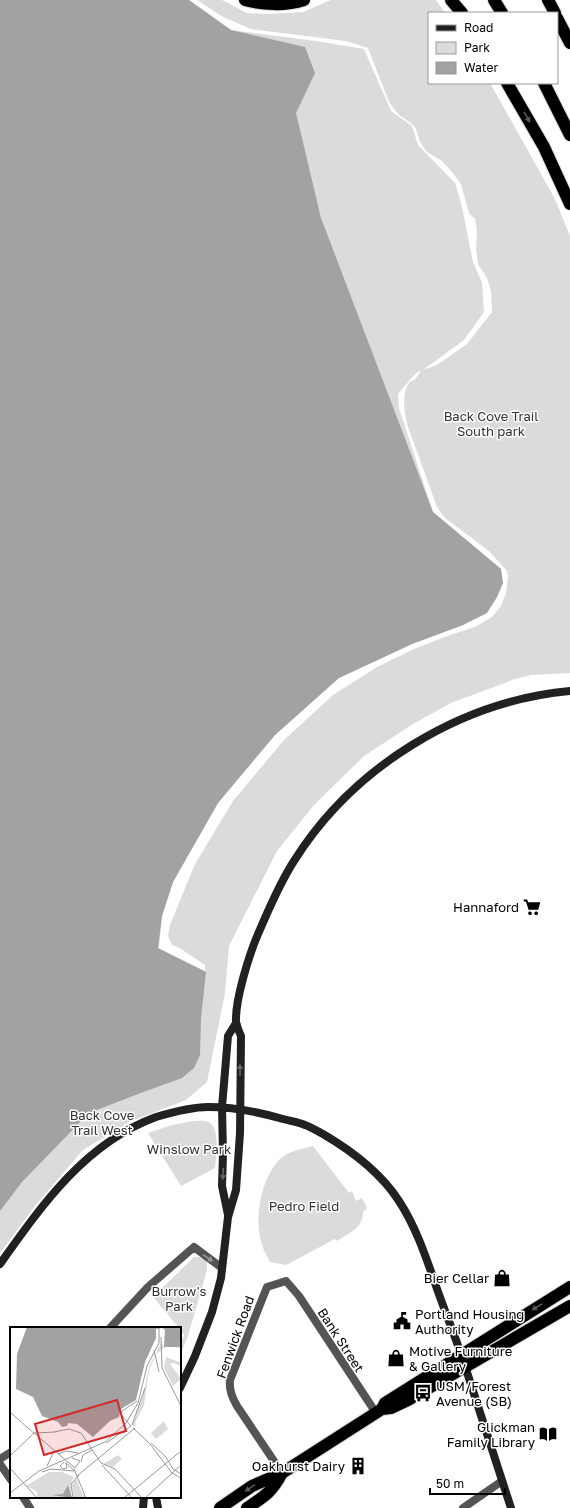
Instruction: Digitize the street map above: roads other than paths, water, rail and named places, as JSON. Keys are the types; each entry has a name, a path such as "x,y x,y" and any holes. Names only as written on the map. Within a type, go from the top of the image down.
{"highway":[{"path":"245,0 272,4 304,0"},
{"path":"452,0 462,12"},
{"path":"456,0 462,12"},
{"path":"494,0 501,12"},
{"path":"548,0 554,12"},
{"path":"558,20 570,43"},
{"path":"508,84 544,147 570,204"},
{"path":"544,84 570,135"},
{"path":"379,1411 385,1403 570,1287"},
{"path":"220,1508 252,1486 282,1473 379,1411 391,1408 408,1400 464,1366 564,1313 570,1306"},
{"path":"247,1508 263,1498 275,1487 282,1473"}],"main road":[{"path":"181,1386 196,1356 212,1312 222,1268 228,1217 236,1190 240,1110 241,1036 236,1023 237,1009 251,950 269,908 286,874 322,824 341,803 384,764 417,742 454,722 498,704 570,691"},
{"path":"228,1217 222,1186 224,1154 222,1107 228,1036 236,1023"},
{"path":"0,1264 24,1230 65,1180 88,1158 111,1140 146,1121 166,1114 197,1107 222,1107 240,1110 306,1125 354,1153 386,1185 398,1200 416,1231 461,1354"},
{"path":"464,1366 511,1508"},
{"path":"156,1498 158,1508"}],"street":[{"path":"111,1327 148,1287 194,1247 222,1268"},
{"name":"Bank Street","path":"286,1281 299,1296 379,1411"},
{"name":"Fenwick Road","path":"282,1473 237,1406 229,1387 230,1380 267,1287 286,1281"},
{"path":"461,1354 464,1366"},
{"path":"0,1459 10,1453"},
{"path":"0,1464 10,1479"},
{"path":"463,1508 502,1481"},
{"path":"23,1498 30,1508"}],"water":[{"path":"0,0 189,0 231,30 305,47 315,73 296,113 321,218 433,512 501,569 503,583 497,597 487,613 463,625 412,644 339,678 275,735 218,803 173,882 162,916 158,948 206,972 201,1018 200,1055 194,1068 182,1078 89,1113 22,1182 0,1211"}],"place":[{"name":"Hannaford","path":"532,907"},
{"name":"Bier Cellar","path":"502,1278"},
{"name":"Portland Housing Authority","path":"402,1321"},
{"name":"Motive Furniture & Gallery","path":"396,1358"},
{"name":"USM/Forest Avenue (SB)","path":"423,1393"},
{"name":"Glickman Family Library","path":"548,1434"},
{"name":"Oakhurst Dairy","path":"358,1466"}],"park label":[{"name":"Back Cove Trail South park","path":"491,424"},
{"name":"Back Cove Trail West","path":"102,1122"},
{"name":"Winslow Park","path":"189,1149"},
{"name":"Pedro Field","path":"304,1206"},
{"name":"Burrow's Park","path":"179,1298"}]}
